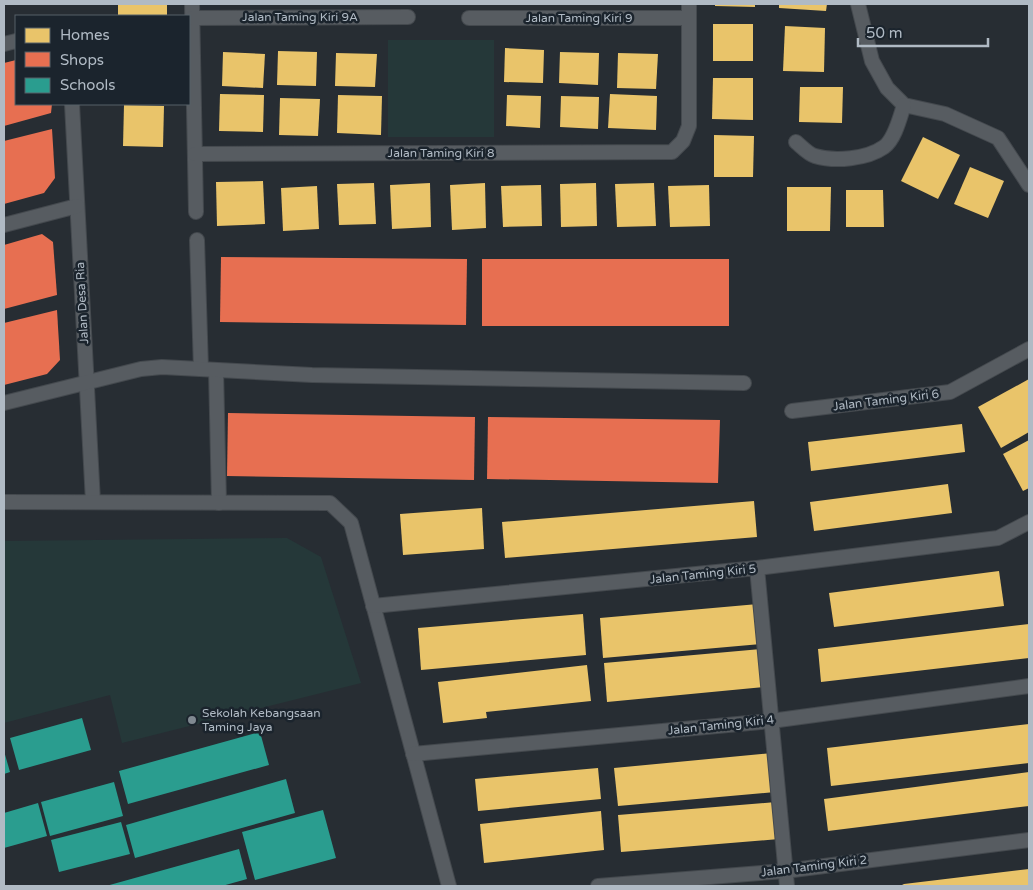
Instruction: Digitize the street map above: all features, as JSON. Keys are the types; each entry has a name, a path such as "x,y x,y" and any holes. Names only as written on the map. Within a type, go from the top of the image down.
{"street":[{"path":"689,4 689,18"},
{"path":"858,4 872,61 887,88 904,105 944,114 998,138 1029,185"},
{"path":"192,11 196,212"},
{"name":"Jalan Taming Kiri 9A","path":"192,11 408,18"},
{"name":"Jalan Taming Kiri 9","path":"469,18 689,18"},
{"name":"Jalan Taming Kiri 8","path":"195,154 672,152 683,142 689,126 689,18"},
{"name":"Jalan Desa Ria","path":"72,105 93,502"},
{"path":"796,142 814,156 840,159 866,156 886,147 898,124 904,105"},
{"path":"4,225 77,206"},
{"path":"197,240 201,369"},
{"name":"Jalan Taming Kiri 6","path":"792,411 950,392 1029,349"},
{"path":"4,403 141,369 162,367 320,376 744,383"},
{"path":"216,370 219,503"},
{"path":"4,502 330,503 351,523 449,886"},
{"name":"Jalan Taming Kiri 5","path":"373,606 757,568 998,538 1029,522"},
{"path":"757,568 787,886"},
{"name":"Jalan Taming Kiri 4","path":"412,754 771,720 1029,686"},
{"name":"Jalan Taming Kiri 2","path":"598,886 785,870 1029,840"}],"shaded area":[{"path":"388,40 494,40 494,137 388,137"},
{"path":"287,538 321,557 361,683 122,743 110,695 4,723 4,541"}],"building: Homes":[{"path":"118,4 167,4 167,15 118,15"},
{"path":"715,4 755,4 755,7 715,6"},
{"path":"779,4 827,4 826,11 779,8"},
{"path":"713,24 753,24 753,61 713,61"},
{"path":"785,26 825,28 824,72 783,71"},
{"path":"505,48 544,50 543,83 504,82"},
{"path":"278,51 317,52 316,86 277,85"},
{"path":"223,52 265,54 263,88 222,86"},
{"path":"560,52 599,53 598,85 559,83"},
{"path":"336,53 377,54 375,87 335,86"},
{"path":"618,53 658,54 656,89 617,88"},
{"path":"713,78 753,78 753,120 712,119"},
{"path":"800,87 843,87 842,123 799,122"},
{"path":"220,94 264,95 263,132 219,131"},
{"path":"610,94 657,96 656,130 608,128"},
{"path":"338,95 382,96 381,135 337,133"},
{"path":"507,95 541,96 540,128 506,126"},
{"path":"561,96 599,97 598,129 560,127"},
{"path":"280,98 320,99 318,136 279,135"},
{"path":"124,105 164,106 163,147 123,146"},
{"path":"714,135 754,136 753,177 714,177"},
{"path":"923,137 960,155 938,199 901,181"},
{"path":"970,167 1004,181 988,218 954,204"},
{"path":"263,181 265,224 217,226 216,182"},
{"path":"374,183 376,224 339,225 337,184"},
{"path":"430,183 431,227 392,229 390,185"},
{"path":"485,183 486,228 452,230 450,185"},
{"path":"596,183 597,226 561,227 560,184"},
{"path":"654,183 656,226 617,227 615,184"},
{"path":"541,185 542,226 503,227 501,186"},
{"path":"709,185 710,226 670,227 668,186"},
{"path":"317,186 319,229 283,231 281,188"},
{"path":"787,187 831,187 830,231 787,231"},
{"path":"846,190 883,190 884,227 846,227"},
{"path":"1029,379 1029,432 1001,448 978,407"},
{"path":"962,424 965,452 811,471 808,442"},
{"path":"1029,440 1029,488 1023,491 1003,454"},
{"path":"948,484 952,513 814,531 810,502"},
{"path":"754,501 757,537 505,558 502,522"},
{"path":"482,508 484,549 403,555 400,514"},
{"path":"999,571 1004,606 834,627 829,593"},
{"path":"758,604 761,644 603,658 600,618"},
{"path":"583,614 586,655 421,670 418,628"},
{"path":"1029,624 1029,658 821,682 818,649"},
{"path":"761,649 764,687 607,702 604,663"},
{"path":"587,665 591,701 486,712 487,718 443,723 438,682"},
{"path":"1029,724 1029,763 831,786 827,748"},
{"path":"772,753 775,792 618,806 614,768"},
{"path":"598,768 601,799 478,811 475,779"},
{"path":"1029,772 1029,806 828,831 824,799"},
{"path":"776,802 779,839 621,852 618,815"},
{"path":"601,811 604,850 484,863 480,824"},
{"path":"1029,869 1029,886 900,886 904,884"}],"building: Shops":[{"path":"15,60 15,105 52,105 51,113 4,126 4,63"},
{"path":"52,129 55,178 44,193 4,204 4,141"},
{"path":"42,234 53,242 57,295 4,309 4,245"},
{"path":"221,257 467,259 466,325 220,322"},
{"path":"482,259 729,259 729,326 482,326"},
{"path":"57,310 60,360 47,374 4,385 4,323"},
{"path":"228,413 475,417 474,480 227,476"},
{"path":"488,417 720,420 718,483 487,479"}],"building: Schools":[{"path":"82,718 91,750 19,770 10,738"},
{"path":"260,732 269,765 128,804 119,771"},
{"path":"4,751 10,772 4,774"},
{"path":"286,779 295,813 135,858 126,825"},
{"path":"114,782 123,816 50,836 41,802"},
{"path":"38,803 47,836 4,848 4,813"},
{"path":"323,810 336,858 255,880 242,832"},
{"path":"121,822 130,854 59,872 51,840"},
{"path":"239,849 247,879 222,886 106,886"}],"place":[{"name":"Sekolah Kebangsaan Taming Jaya","path":"192,720"}]}
